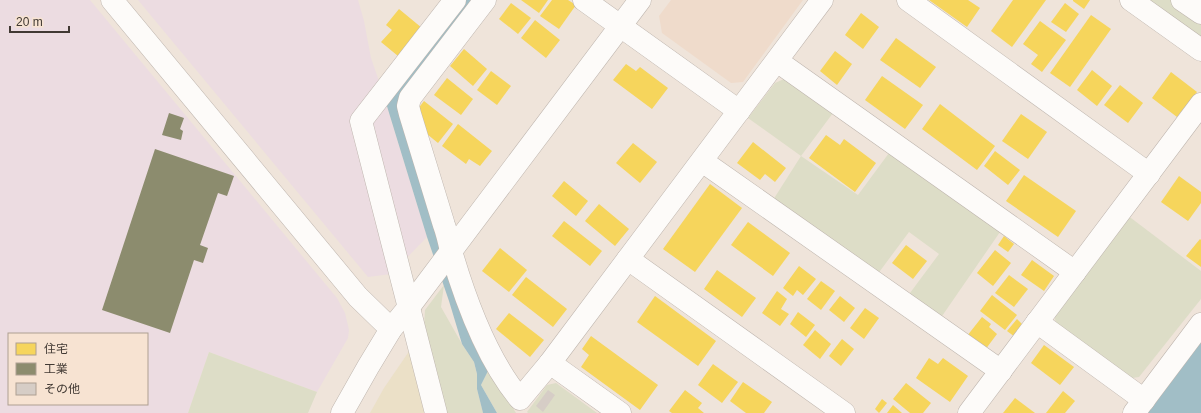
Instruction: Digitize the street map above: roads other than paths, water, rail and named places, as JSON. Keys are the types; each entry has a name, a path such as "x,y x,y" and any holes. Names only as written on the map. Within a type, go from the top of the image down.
{"street":[{"path":"112,0 358,296 391,329"},
{"path":"436,413 361,122 455,0"},
{"path":"485,0 410,98 408,106 451,251 481,334 496,363 520,400 550,363 822,0"},
{"path":"584,0 739,111"},
{"path":"342,413 391,329 640,0"},
{"path":"908,0 1149,174"},
{"path":"1131,0 1201,50"},
{"path":"1182,0 1201,13"},
{"path":"777,61 1075,272"},
{"path":"969,413 1201,104"},
{"path":"702,161 1000,371"},
{"path":"628,259 844,413"},
{"path":"1037,322 1139,406 1201,324"},
{"path":"550,363 620,413"}],"water":[{"path":"464,0 473,0 403,93 489,369 481,385 497,413 483,413 477,389 477,374 474,362 462,344 386,103"},
{"path":"1201,340 1201,413 1147,413"}]}
